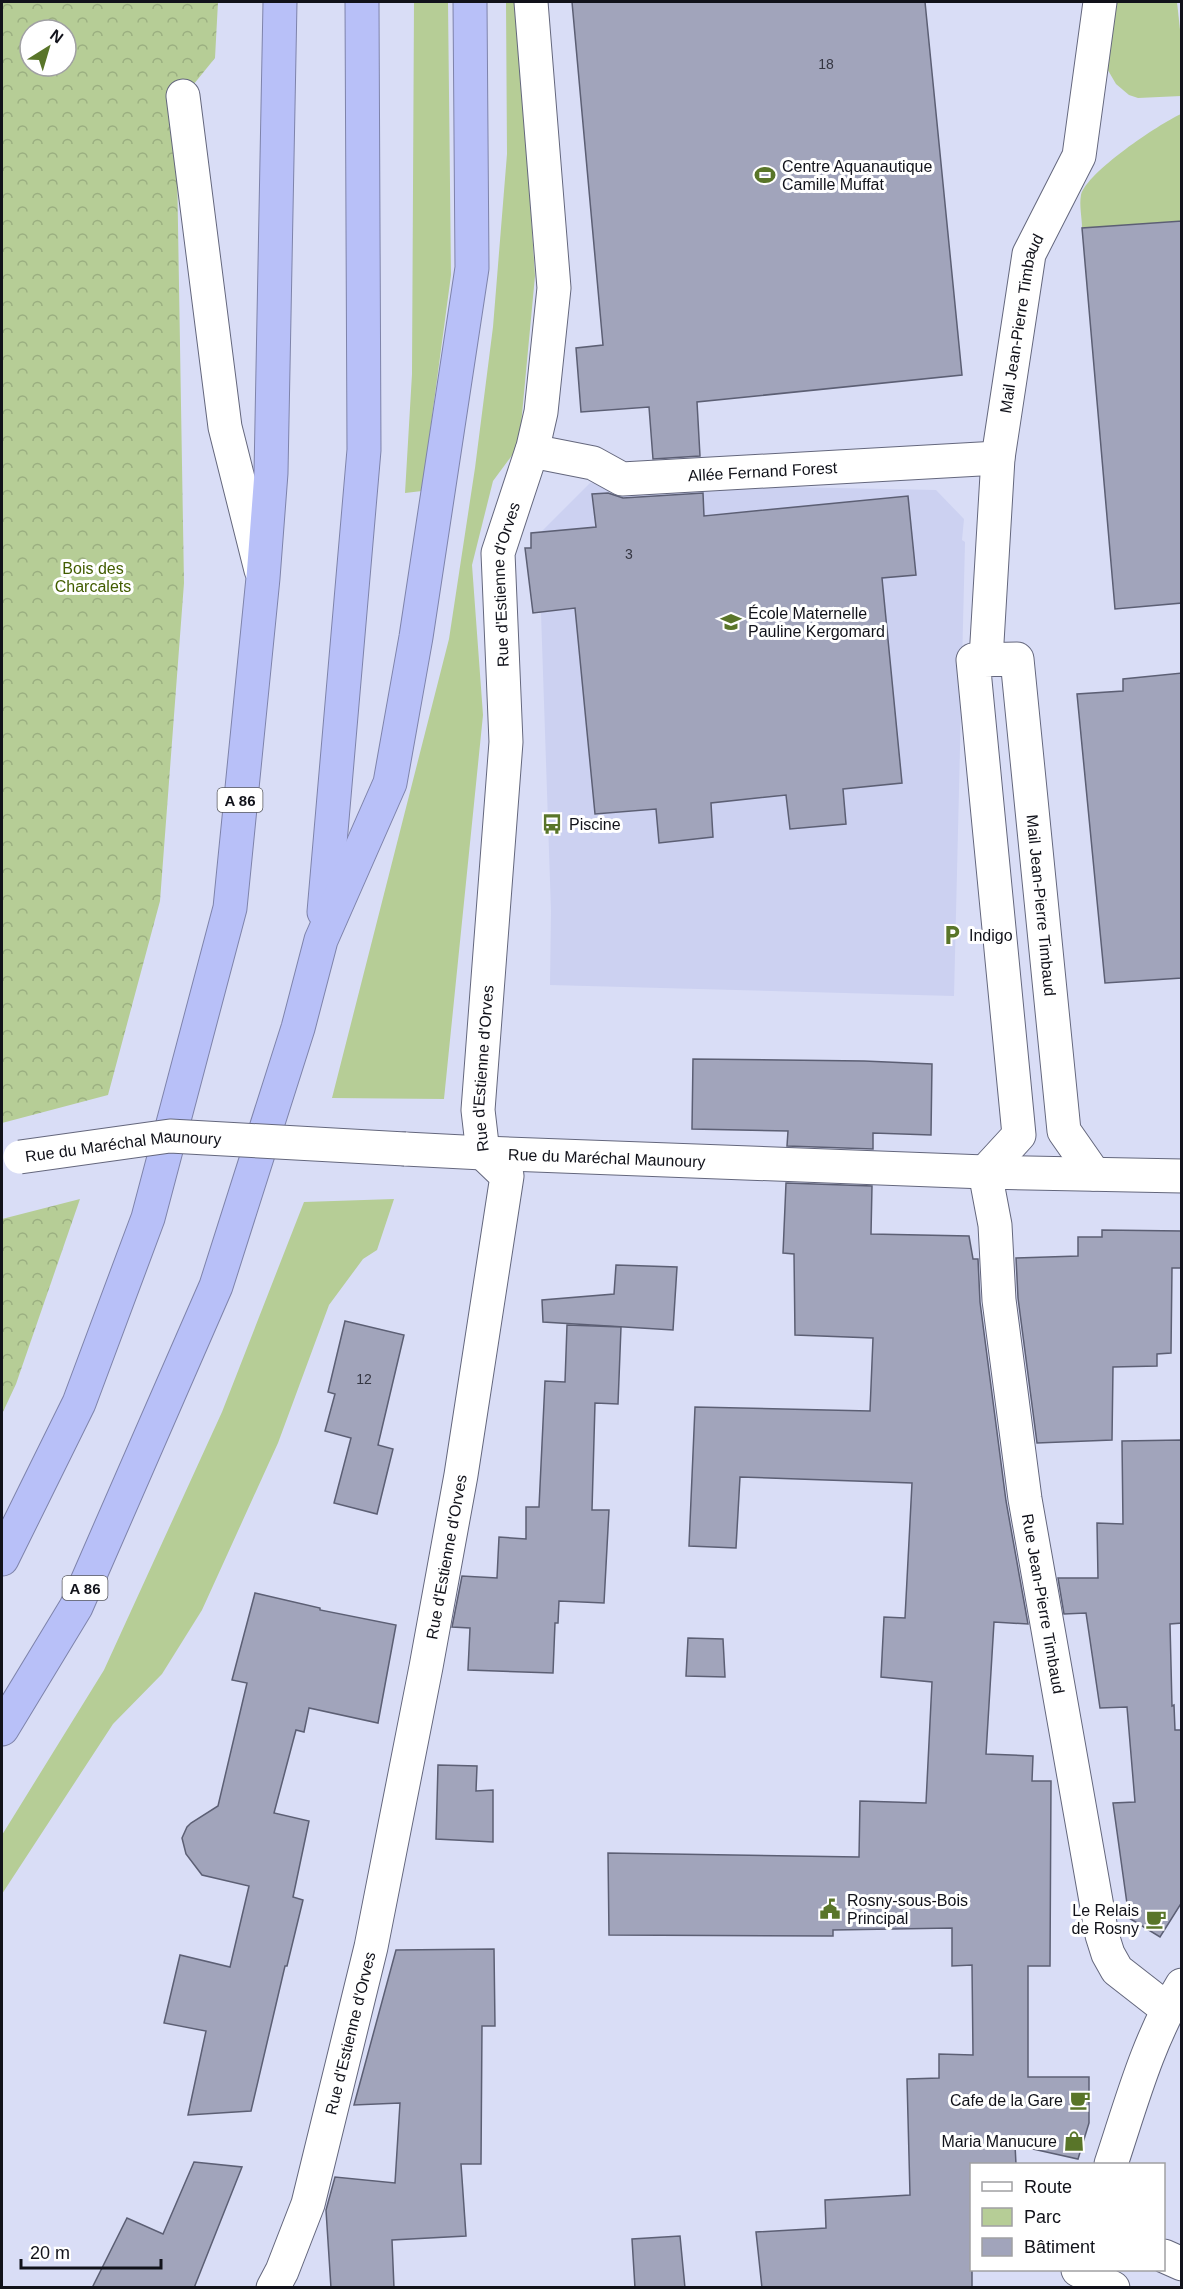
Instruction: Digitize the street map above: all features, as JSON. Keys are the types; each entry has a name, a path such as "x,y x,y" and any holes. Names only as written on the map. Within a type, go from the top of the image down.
{"highway":[{"name":"A 86","path":"2,1559 79,1403 148,1218 230,908 263,578 271,473 280,2"},
{"name":"A 86","path":"2,1729 76,1607 216,1286 298,1028 321,940 364,450 362,2"},
{"path":"321,940 390,783 416,637 472,268 470,2"}],"street":[{"name":"Rue d'Estienne d'Orves","path":"273,2288 282,2271 311,2193 371,1947 461,1474 507,1176 483,1153 478,1110 506,742 498,553 532,451 541,412 554,288 531,2"},
{"name":"Mail Jean-Pierre Timbaud","path":"986,659 998,458 1029,254 1079,156 1100,2"},
{"path":"183,96 225,427 263,578"},
{"name":"Allée Fernand Forest","path":"532,451 593,463 622,479 998,458"},
{"name":"Mail Jean-Pierre Timbaud","path":"986,1172 1019,1135 973,660 1017,659 1064,1131 1094,1174"},
{"name":"Rue du Maréchal Maunoury","path":"11,1161 170,1136 483,1153 986,1172 1182,1176"},
{"name":"Rue Jean-Pierre Timbaud","path":"986,1172 994,1225 999,1300 1025,1499 1101,1935 1117,1970 1174,1997"},
{"path":"1111,2163 1152,2043 1174,1997"},
{"path":"1165,2256 1182,2264"},
{"path":"1073,2288 1078,2271"},
{"path":"1080,2271 1113,2288"}],"shaded area":[{"path":"590,483 936,490 964,519 954,996 550,985 551,911 541,613 533,613 525,548 531,547 531,533 541,532"}],"green space":[{"name":"Bois des Charcalets","path":"2,2 218,2 215,58 176,106 184,583 160,901 108,1095 2,1123"},
{"path":"414,2 448,2 451,275 422,491 405,493 412,374"},
{"path":"506,2 516,2 518,10 535,276 519,446 493,481 472,565 483,715 444,1099 332,1098 449,639 475,468 493,327 507,154"},
{"path":"1106,2 1177,2 1181,39 1181,96 1138,98 1129,95 1116,84 1102,60"},
{"path":"1181,114 1181,221 1082,228 1080,199 1086,185 1125,150"},
{"path":"80,1199 16,1384 2,1414 2,1219"},
{"path":"394,1199 377,1250 363,1259 329,1305 278,1443 202,1610 162,1674 113,1724 2,1894 2,1835 104,1670 222,1412 304,1202"}],"building":[{"name":"Centre Aquanautique Camille Muffat","path":"572,2 925,2 962,375 697,402 700,456 653,459 649,407 581,412 576,348 603,345"},
{"path":"1182,221 1182,603 1115,609 1082,228"},
{"path":"608,493 623,498 703,493 704,516 908,496 916,575 882,578 902,783 843,789 846,824 790,829 786,795 711,803 713,837 659,843 656,809 595,814 575,608 533,613 525,548 531,548 531,533 596,527 592,494"},
{"path":"1182,673 1182,978 1105,983 1077,694 1123,691 1123,679"},
{"path":"693,1059 932,1064 931,1135 873,1133 873,1149 787,1146 788,1131 692,1129"},
{"path":"786,1183 872,1186 871,1234 969,1236 973,1259 978,1259 980,1302 1006,1501 1028,1624 994,1622 986,1754 1033,1756 1032,1781 1051,1781 1050,1966 1028,1966 1028,2077 1089,2077 1089,2123 1078,2159 1015,2145 1016,2163 970,2163 972,2288 762,2288 756,2232 826,2228 825,2200 910,2195 907,2079 939,2078 939,2054 973,2055 972,1965 952,1966 952,1928 833,1930 833,1936 609,1935 608,1853 859,1857 860,1801 926,1803 932,1682 881,1677 884,1617 905,1618 912,1483 740,1477 736,1548 689,1546 695,1407 870,1411 873,1338 795,1335 794,1254 783,1253"},
{"path":"1102,1230 1182,1231 1182,1268 1172,1268 1171,1353 1157,1354 1157,1366 1113,1367 1112,1440 1037,1443 1018,1298 1016,1258 1078,1256 1078,1237 1102,1237"},
{"path":"616,1265 677,1267 673,1330 543,1322 542,1300 614,1294"},
{"path":"345,1321 404,1335 378,1445 393,1449 377,1514 334,1503 351,1438 325,1431 335,1394 328,1392"},
{"path":"567,1325 621,1327 618,1404 595,1403 592,1510 609,1510 604,1603 559,1601 558,1623 555,1623 553,1673 468,1670 470,1628 452,1627 462,1576 497,1578 499,1537 526,1539 526,1507 539,1507 545,1381 565,1382"},
{"path":"1182,1440 1182,1623 1170,1624 1172,1706 1174,1705 1175,1730 1182,1730 1182,1902 1160,1937 1129,1918 1113,1803 1135,1802 1127,1707 1100,1708 1086,1613 1064,1614 1058,1578 1098,1578 1097,1523 1123,1524 1122,1441"},
{"path":"255,1593 320,1608 320,1610 396,1625 378,1723 309,1708 304,1732 296,1730 274,1813 309,1821 293,1897 303,1900 251,2111 188,2115 206,2031 164,2023 180,1955 230,1967 249,1886 202,1875 186,1854 182,1838 191,1823 218,1806 247,1683 232,1680"},
{"path":"688,1638 723,1639 725,1677 686,1676"},
{"path":"438,1765 477,1766 476,1791 493,1790 493,1842 436,1839"},
{"path":"494,1949 495,2026 482,2026 481,2164 461,2164 466,2236 392,2240 394,2288 331,2288 326,2210 335,2177 395,2183 400,2103 354,2105 396,1950"},
{"path":"194,2162 242,2167 194,2288 92,2288 127,2218 163,2234"},
{"path":"680,2236 685,2288 635,2288 632,2239"}],"place":[{"name":"Centre Aquanautique Camille Muffat","path":"765,175"},
{"name":"École Maternelle Pauline Kergomard","path":"731,622"},
{"name":"Piscine","path":"552,824"},
{"name":"Indigo","path":"952,935"},
{"name":"Rosny-sous-Bois Principal","path":"830,1909"},
{"name":"Le Relais de Rosny","path":"1156,1919"},
{"name":"Cafe de la Gare","path":"1080,2100"},
{"name":"Maria Manucure","path":"1074,2141"}]}
